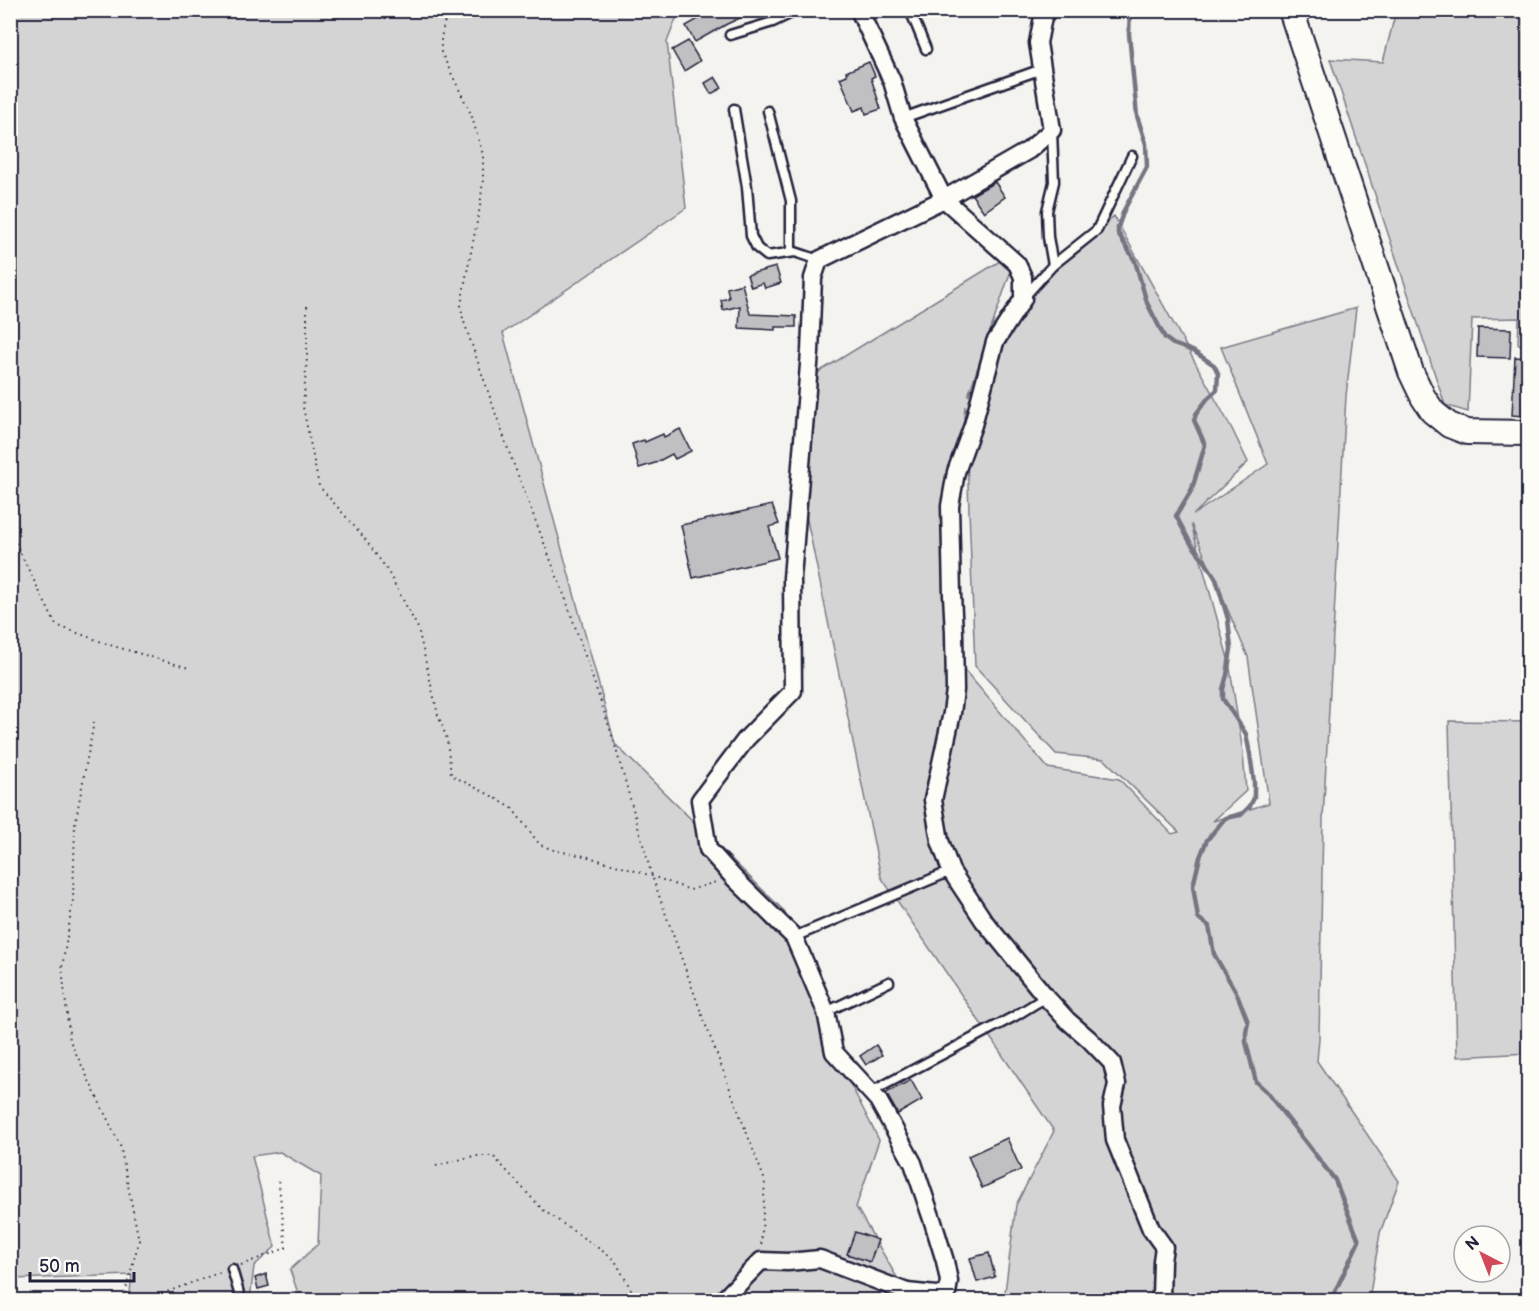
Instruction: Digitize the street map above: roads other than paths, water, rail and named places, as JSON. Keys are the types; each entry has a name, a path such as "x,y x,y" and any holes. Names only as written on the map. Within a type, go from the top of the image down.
{"street":[{"path":"859,10 892,81 903,118 944,199 1017,264 1023,277 1023,299 995,342 973,425 956,472 950,506 955,690 933,800 940,841 951,870 984,921 1046,997 1112,1063 1117,1084 1112,1106 1115,1140 1151,1229 1164,1247 1161,1298 1163,1300"},
{"path":"1291,10 1411,372 1423,397 1433,412 1449,425 1467,432 1528,433"},
{"path":"723,1300 761,1261 788,1262 820,1259 908,1296 946,1298 949,1281 945,1261 913,1163 878,1100 834,1052 826,1012 794,937 708,849 700,800 746,739 793,692 792,578 809,363 813,278 819,260 944,199 1029,150 1052,130 1038,43 1044,13"}],"lane":[{"path":"730,35 773,22 798,10"},
{"path":"910,10 926,49"},
{"path":"903,118 1042,69"},
{"path":"734,109 747,187 752,236 757,248 767,256 795,252 819,260"},
{"path":"768,111 791,201 790,252"},
{"path":"1052,130 1054,182 1047,211 1048,237 1053,265"},
{"path":"1023,299 1053,265 1097,230 1132,156"},
{"path":"794,937 951,870"},
{"path":"826,1012 890,982"},
{"path":"870,1092 1015,1016 1046,997"},
{"path":"232,1269 241,1300"}],"waterway":[{"path":"1130,10 1129,34 1137,116 1146,144 1147,167 1124,210 1118,233 1135,261 1147,303 1165,338 1173,344 1193,351 1214,365 1218,373 1217,390 1208,398 1194,420 1205,445 1192,489 1176,516 1190,542 1216,579 1228,619 1231,649 1223,699 1246,734 1254,782 1254,798 1250,806 1241,815 1225,818 1207,840 1193,886 1198,918 1209,926 1214,954 1237,994 1248,1022 1246,1042 1256,1082 1266,1091 1335,1180 1359,1241 1331,1300"}]}
